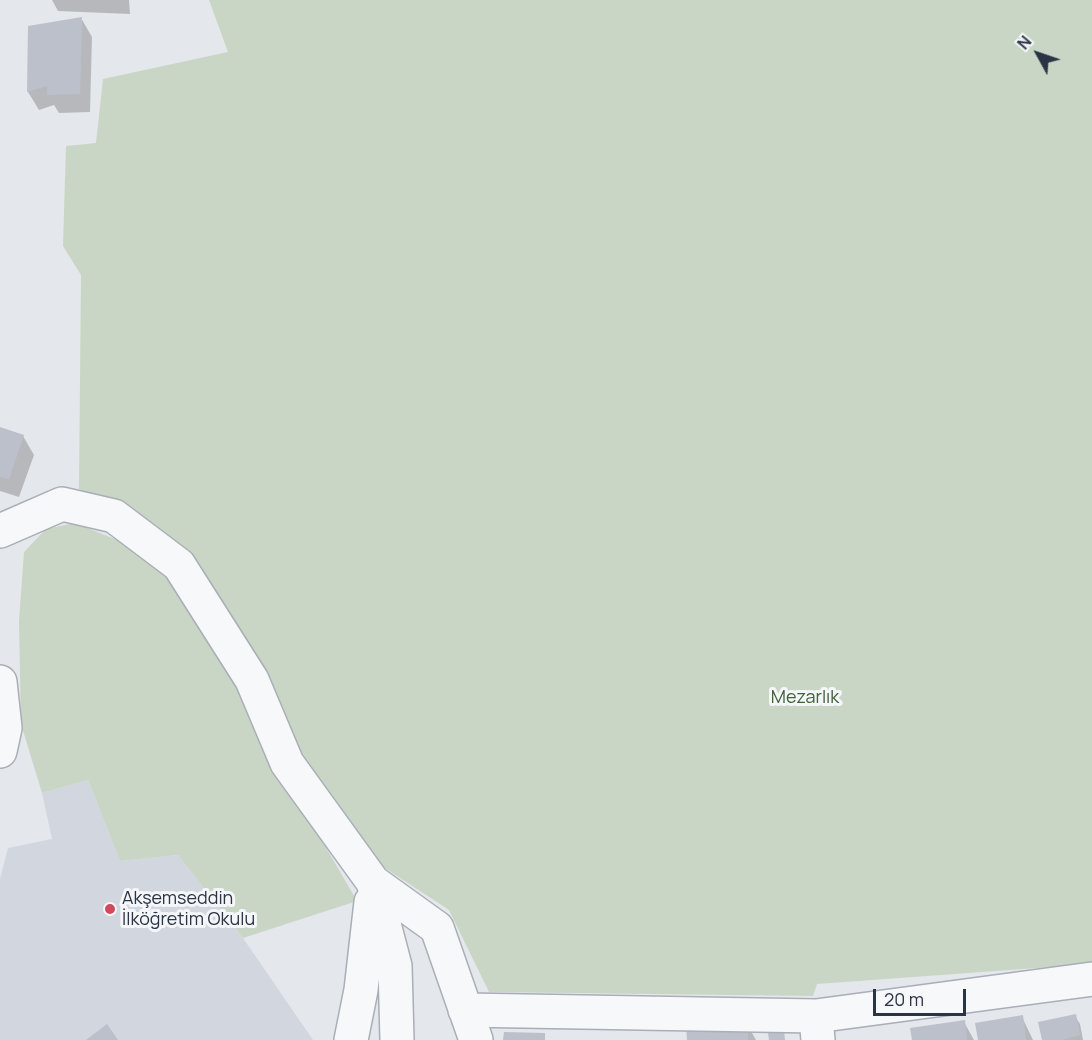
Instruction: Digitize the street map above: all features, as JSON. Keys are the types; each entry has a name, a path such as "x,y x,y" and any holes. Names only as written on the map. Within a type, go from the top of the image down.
{"street":[{"path":"0,531 62,504 114,516 179,565 252,680 287,764 373,882 437,928 471,1025 817,1028 1092,980"},
{"path":"0,682 5,728 0,751"},
{"path":"351,1040 361,990 373,882"},
{"path":"373,882 395,966 397,1040"}],"shaded area":[{"name":"Akşemseddin İlköğretim Okulu","path":"88,780 120,861 178,855 243,938 313,1040 0,1040 0,879 8,848 52,839 42,793"}],"green space":[{"name":"Mezarlık","path":"209,0 1092,0 1092,964 817,984 813,996 489,992 449,910 365,855 134,513 79,489 81,275 63,246 66,146 96,143 103,79 228,52"},
{"path":"75,523 132,546 177,583 229,667 281,770 357,901 243,938 178,855 120,861 88,780 42,793 21,724 19,621 24,552 46,529"}],"building":[{"path":"82,17 80,94 47,95 47,86 27,92 28,26"},
{"path":"0,427 24,435 9,479 0,477"},
{"path":"1076,1014 1080,1035 1061,1040 1042,1040 1038,1022"},
{"path":"1023,1015 1026,1040 978,1040 975,1023"},
{"path":"965,1020 967,1040 912,1040 910,1028"},
{"path":"686,1023 748,1023 748,1040 687,1040"},
{"path":"107,1024 118,1040 86,1040"},
{"path":"784,1030 785,1040 769,1040 768,1033"},
{"path":"504,1032 545,1033 545,1040 503,1040"}],"place":[{"name":"Akşemseddin İlköğretim Okulu","path":"110,909"}]}
